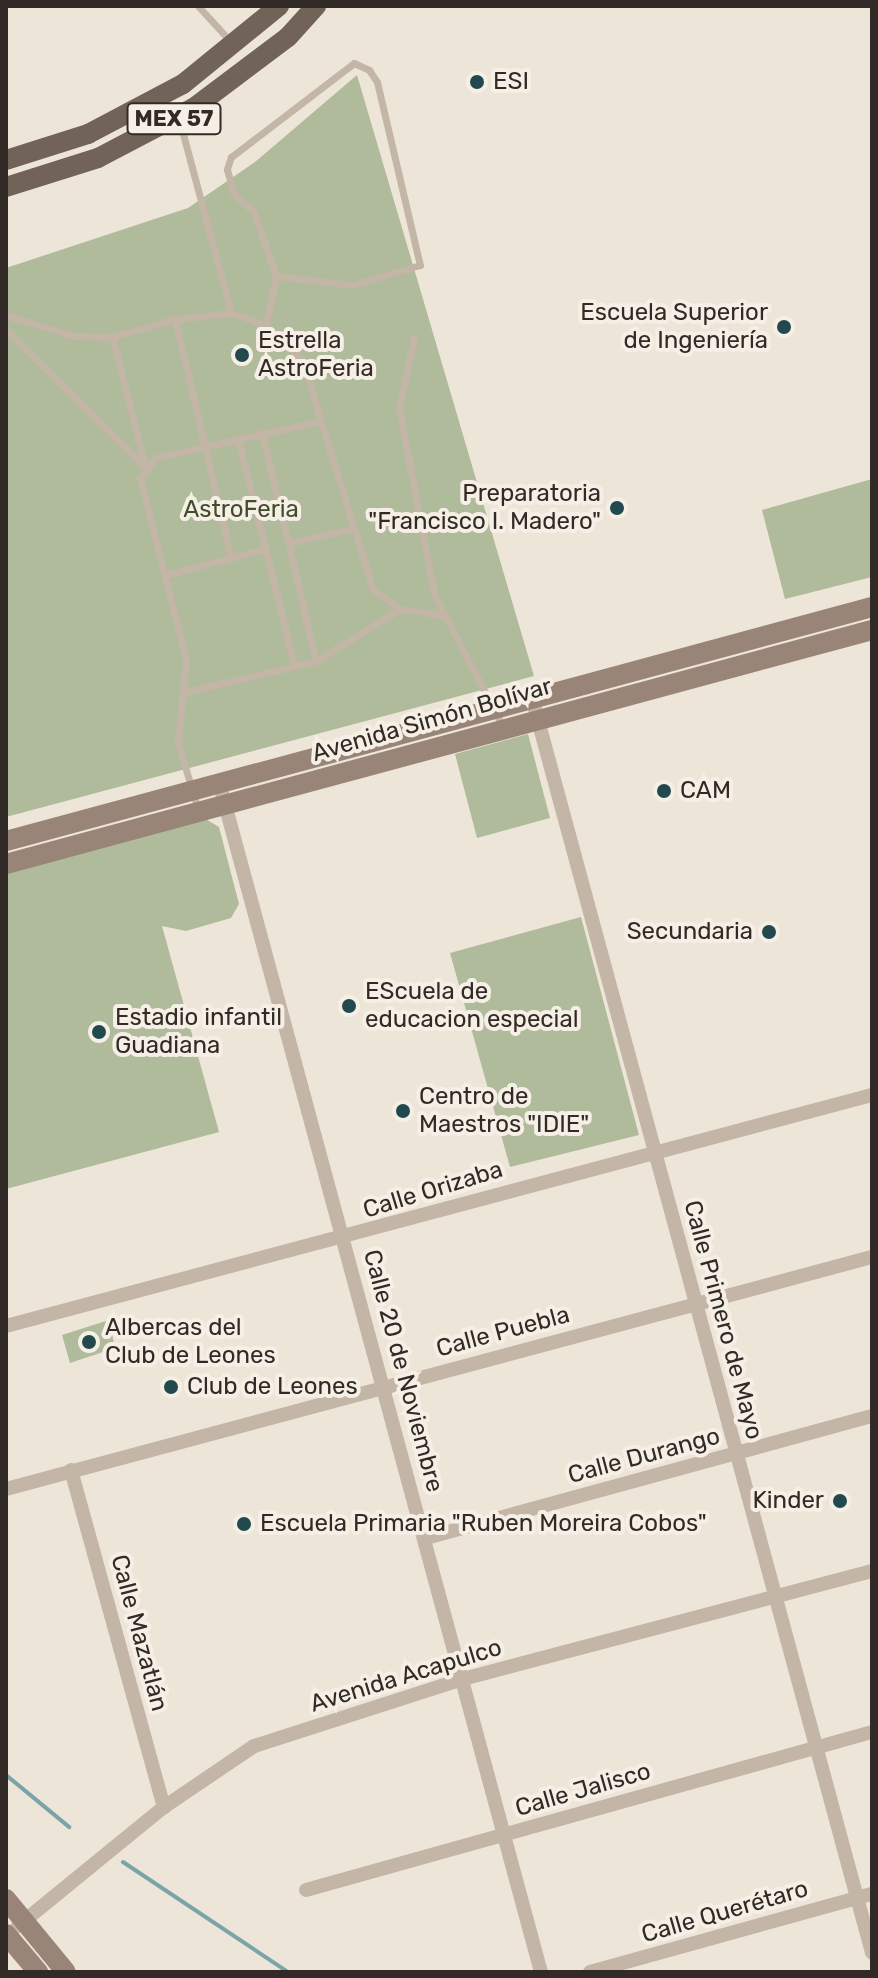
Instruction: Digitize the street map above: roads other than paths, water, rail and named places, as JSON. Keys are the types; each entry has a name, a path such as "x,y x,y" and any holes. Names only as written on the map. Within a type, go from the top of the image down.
{"main road":[{"name":"MEX 57","path":"6,160 88,134 183,84 279,6"},
{"name":"MEX 57","path":"6,187 98,158 179,117 238,78 316,6"}],"street":[{"name":"Avenida Simón Bolívar","path":"6,841 219,782 498,718 872,607"},
{"path":"852,613 865,632"},
{"name":"Avenida Simón Bolívar","path":"535,708 865,632"},
{"name":"Calle Primero de Mayo","path":"535,708 815,1746 865,1896 872,1953"},
{"name":"Avenida Simón Bolívar","path":"6,864 225,805 498,718"},
{"name":"Calle 20 de Noviembre","path":"219,782 385,1386 541,1972"},
{"name":"Calle Orizaba","path":"6,1326 344,1240 654,1151 872,1095"},
{"name":"Calle Puebla","path":"6,1489 872,1257"},
{"name":"Calle Durango","path":"426,1538 872,1416"},
{"name":"Calle Mazatlán","path":"71,1470 164,1807"},
{"name":"Avenida Acapulco","path":"6,1935 164,1807 254,1746 463,1679 872,1571"},
{"name":"Calle Jalisco","path":"306,1890 872,1732"},
{"name":"Calle Querétaro","path":"590,1972 865,1896"},
{"path":"6,1899 66,1972"},
{"path":"6,1935 38,1972"}],"lane":[{"path":"198,6 234,45"},
{"path":"265,329 276,276 254,212 234,194 227,169 231,157 342,68 362,65 377,82 420,265 352,285 276,276"},
{"path":"179,117 231,313"},
{"path":"6,315 74,336 112,337 175,319 231,313 265,329 300,360 350,529 373,590 400,609 443,615"},
{"path":"175,319 231,558"},
{"path":"6,330 145,466"},
{"path":"112,337 145,466 142,492 186,659 178,743 199,812"},
{"path":"414,338 399,408 434,594 498,718"},
{"path":"145,466 205,446 319,421"},
{"path":"262,433 316,661"},
{"path":"238,439 294,666"},
{"path":"289,543 350,529"},
{"path":"165,575 265,549"},
{"path":"185,692 316,661 400,609"}],"waterway":[{"path":"6,1775 69,1827"},
{"path":"123,1862 288,1972"}],"place":[{"name":"ESI","path":"477,82"},
{"name":"Escuela Superior de Ingeniería","path":"784,327"},
{"name":"Estrella AstroFeria","path":"242,355"},
{"name":"Preparatoria \"Francisco I. Madero\"","path":"617,508"},
{"name":"CAM","path":"664,791"},
{"name":"Secundaria","path":"769,932"},
{"name":"EScuela de educacion especial","path":"349,1006"},
{"name":"Estadio infantil Guadiana","path":"99,1032"},
{"name":"Centro de Maestros \"IDIE\"","path":"403,1111"},
{"name":"Albercas del Club de Leones","path":"89,1342"},
{"name":"Club de Leones","path":"171,1387"},
{"name":"Kinder","path":"840,1501"},
{"name":"Escuela Primaria \"Ruben Moreira Cobos\"","path":"244,1524"}],"park label":[{"name":"AstroFeria","path":"241,510"}]}
